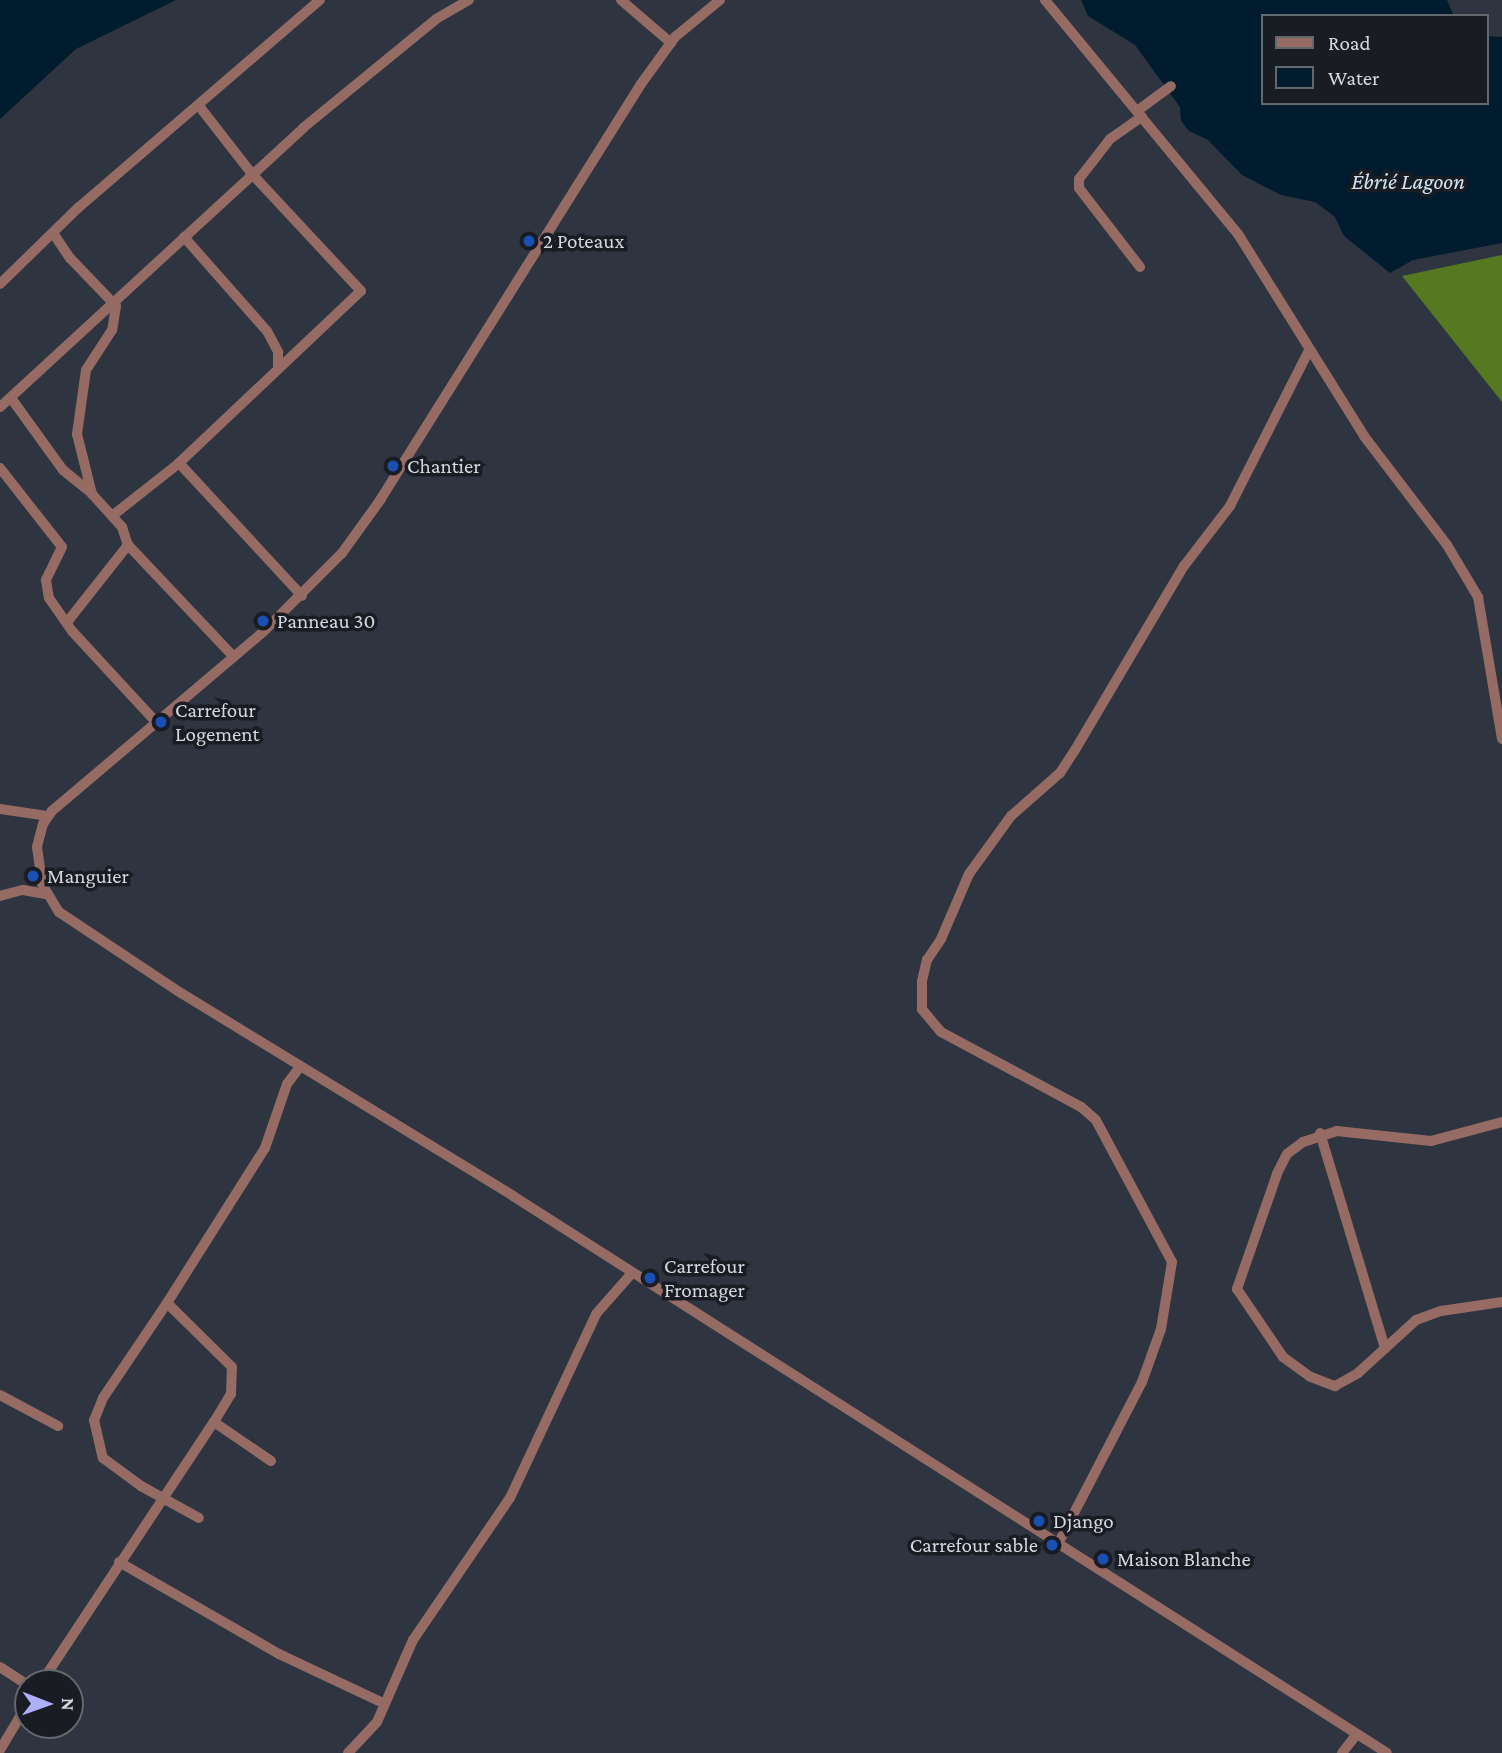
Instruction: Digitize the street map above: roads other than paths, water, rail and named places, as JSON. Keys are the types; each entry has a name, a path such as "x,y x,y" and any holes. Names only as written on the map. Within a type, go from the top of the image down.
{"street":[{"path":"0,284 53,233 320,0"},
{"path":"0,407 252,174 436,19 469,0"},
{"path":"621,0 671,43"},
{"path":"720,0 671,43 381,499 342,553 302,596 234,657 81,782 48,816 39,835 37,860 46,894 72,921 300,1067 1059,1542 1387,1753"},
{"path":"1045,0 1238,234 1308,352 1364,436 1447,545 1476,592 1487,630 1502,739"},
{"path":"1140,267 1079,188 1079,179 1110,139 1171,86"},
{"path":"112,516 179,463 278,366 361,291 252,174 199,106"},
{"path":"53,233 70,258 112,301 118,315 86,370 78,414 77,434 92,494"},
{"path":"184,237 267,331 278,352 278,366"},
{"path":"1059,1542 1142,1382 1161,1329 1172,1262 1096,1120 1081,1107 941,1032 922,1010 922,981 927,960 942,939 969,874 1011,816 1060,773 1075,750 1184,566 1230,506 1308,352"},
{"path":"10,398 63,470 92,494 122,527 128,545 234,657"},
{"path":"179,463 302,596"},
{"path":"0,468 59,538 62,555 50,570 46,591 72,631 156,722"},
{"path":"68,621 128,545"},
{"path":"0,809 48,816"},
{"path":"0,896 23,890 46,894"},
{"path":"199,1518 160,1497 103,1458 94,1420 103,1398 265,1148 286,1084 300,1067"},
{"path":"1502,1122 1430,1141 1320,1133 1287,1154 1237,1289 1283,1357 1330,1385 1339,1386 1424,1317 1502,1302"},
{"path":"1320,1133 1385,1348"},
{"path":"348,1753 377,1721 413,1640 510,1498 577,1346 596,1314 632,1273"},
{"path":"50,1669 160,1497 231,1394 232,1367 167,1303"},
{"path":"0,1395 58,1426"},
{"path":"214,1422 271,1461"},
{"path":"119,1562 279,1654 383,1703"},
{"path":"0,1750 14,1726"},
{"path":"1342,1753 1357,1734"}],"water":[{"path":"0,0 176,0 76,49 0,119"},
{"name":"Ébrié Lagoon","path":"1081,0 1447,0 1453,14 1260,14 1260,105 1488,105 1488,36 1502,37 1502,243 1413,260 1390,273 1344,236 1335,217 1315,202 1281,195 1242,175 1208,140 1189,131 1181,121 1180,107 1135,45 1088,16"}],"place":[{"name":"2 Poteaux","path":"529,241"},
{"name":"Chantier","path":"393,466"},
{"name":"Panneau 30","path":"263,621"},
{"name":"Carrefour Logement","path":"161,722"},
{"name":"Manguier","path":"33,876"},
{"name":"Carrefour Fromager","path":"650,1278"},
{"name":"Django","path":"1039,1521"},
{"name":"Carrefour sable","path":"1052,1545"},
{"name":"Maison Blanche","path":"1103,1559"}]}
